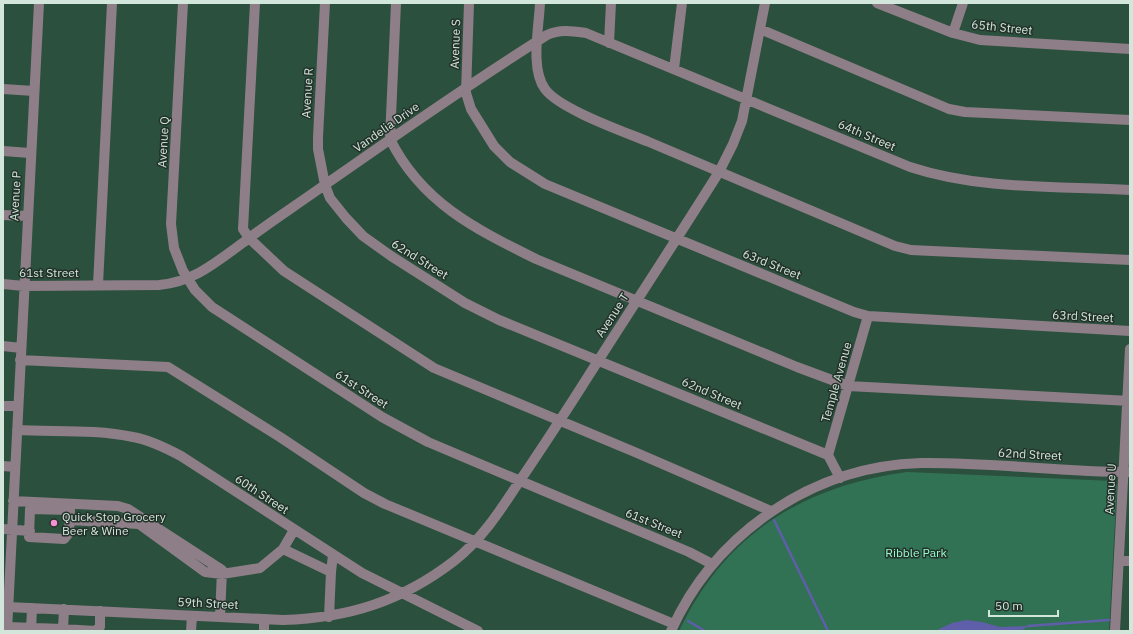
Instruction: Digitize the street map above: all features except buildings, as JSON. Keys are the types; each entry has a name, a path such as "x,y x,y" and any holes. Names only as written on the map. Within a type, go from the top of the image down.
{"street":[{"name":"Avenue P","path":"7,629 8,607 6,592 8,530 13,513 14,501 30,153 39,3"},
{"path":"98,286 112,3"},
{"name":"Avenue Q","path":"183,3 172,224 174,248 183,271 188,279"},
{"path":"255,3 243,229 249,238 284,271 434,368 637,453 771,512"},
{"name":"Avenue R","path":"325,3 318,149 326,185"},
{"path":"396,3 390,139 400,159 422,187 440,205 502,242 536,259 797,367 848,386 1129,401"},
{"name":"Avenue S","path":"467,86 469,3"},
{"path":"540,3 537,67 539,79 545,90 555,99 617,128 895,246 911,250 1130,260"},
{"path":"609,43 611,3"},
{"path":"674,69 682,3"},
{"name":"Avenue T","path":"402,593 455,560 486,531 599,360 719,172 733,144 742,120 765,3"},
{"name":"65th Street","path":"877,3 953,33 980,40 1130,49"},
{"path":"953,33 963,3"},
{"path":"760,29 949,108 965,112 1130,120"},
{"name":"Vandelia Drive","path":"188,279 206,270 390,139 467,86 538,40 554,32 569,30 586,33 609,43"},
{"name":"64th Street","path":"609,43 910,167 934,175 986,183 1130,190"},
{"name":"63rd Street","path":"467,86 471,109 478,123 494,146 510,162 544,184 854,312 868,316 1130,331"},
{"path":"3,89 34,91"},
{"path":"3,151 30,153"},
{"name":"62nd Street","path":"326,185 330,198 363,236 391,256 479,310 499,320 828,455"},
{"path":"3,215 27,216"},
{"name":"61st Street","path":"3,284 24,286 159,285 174,284 188,279 195,290 212,307 382,418 428,442 689,552 712,564"},
{"name":"Temple Avenue","path":"828,455 868,316"},
{"path":"3,346 21,348"},
{"name":"Avenue U","path":"1116,631 1119,561 1127,472 1130,349"},
{"path":"20,360 168,367 280,437 364,493 385,504 475,541 672,627 688,598 712,564 731,544 771,512 808,490 840,478 828,455"},
{"path":"3,406 18,406"},
{"name":"60th Street","path":"17,430 104,433 134,437 158,444 181,456 362,573 478,631"},
{"name":"62nd Street","path":"840,478 874,468 920,463 1127,472"},
{"path":"3,466 15,467"},
{"path":"14,501 30,508"},
{"path":"13,513 30,508 56,507 118,506 128,509 222,570 220,617"},
{"path":"30,508 29,537 64,539 69,533 70,510 56,507"},
{"path":"70,520 139,524 205,572 222,574 260,568 283,549 294,530"},
{"path":"8,530 30,531"},
{"path":"283,549 331,572"},
{"path":"329,617 333,555"},
{"path":"1119,561 1130,561"},
{"name":"59th Street","path":"8,607 304,620 329,617 363,610 402,593"},
{"path":"31,629 32,608"},
{"path":"63,629 64,609"},
{"path":"7,629 63,629 95,631 100,627 100,611"},
{"path":"192,616 192,631"},
{"path":"264,619 264,631"}],"green space":[{"name":"Ribble Park","path":"907,472 1113,481 1117,485 1109,631 679,631 698,597 719,567 744,542 771,520 801,503 834,489 869,479"}],"shaded area":[{"path":"966,620 982,622 1000,627 1028,626 1021,631 935,631 952,623"}],"waterway":[{"path":"774,520 828,631"},
{"path":"1028,626 1109,620"},
{"path":"688,621 705,631"}],"place":[{"name":"Quick Stop Grocery Beer & Wine","path":"54,523"}]}
